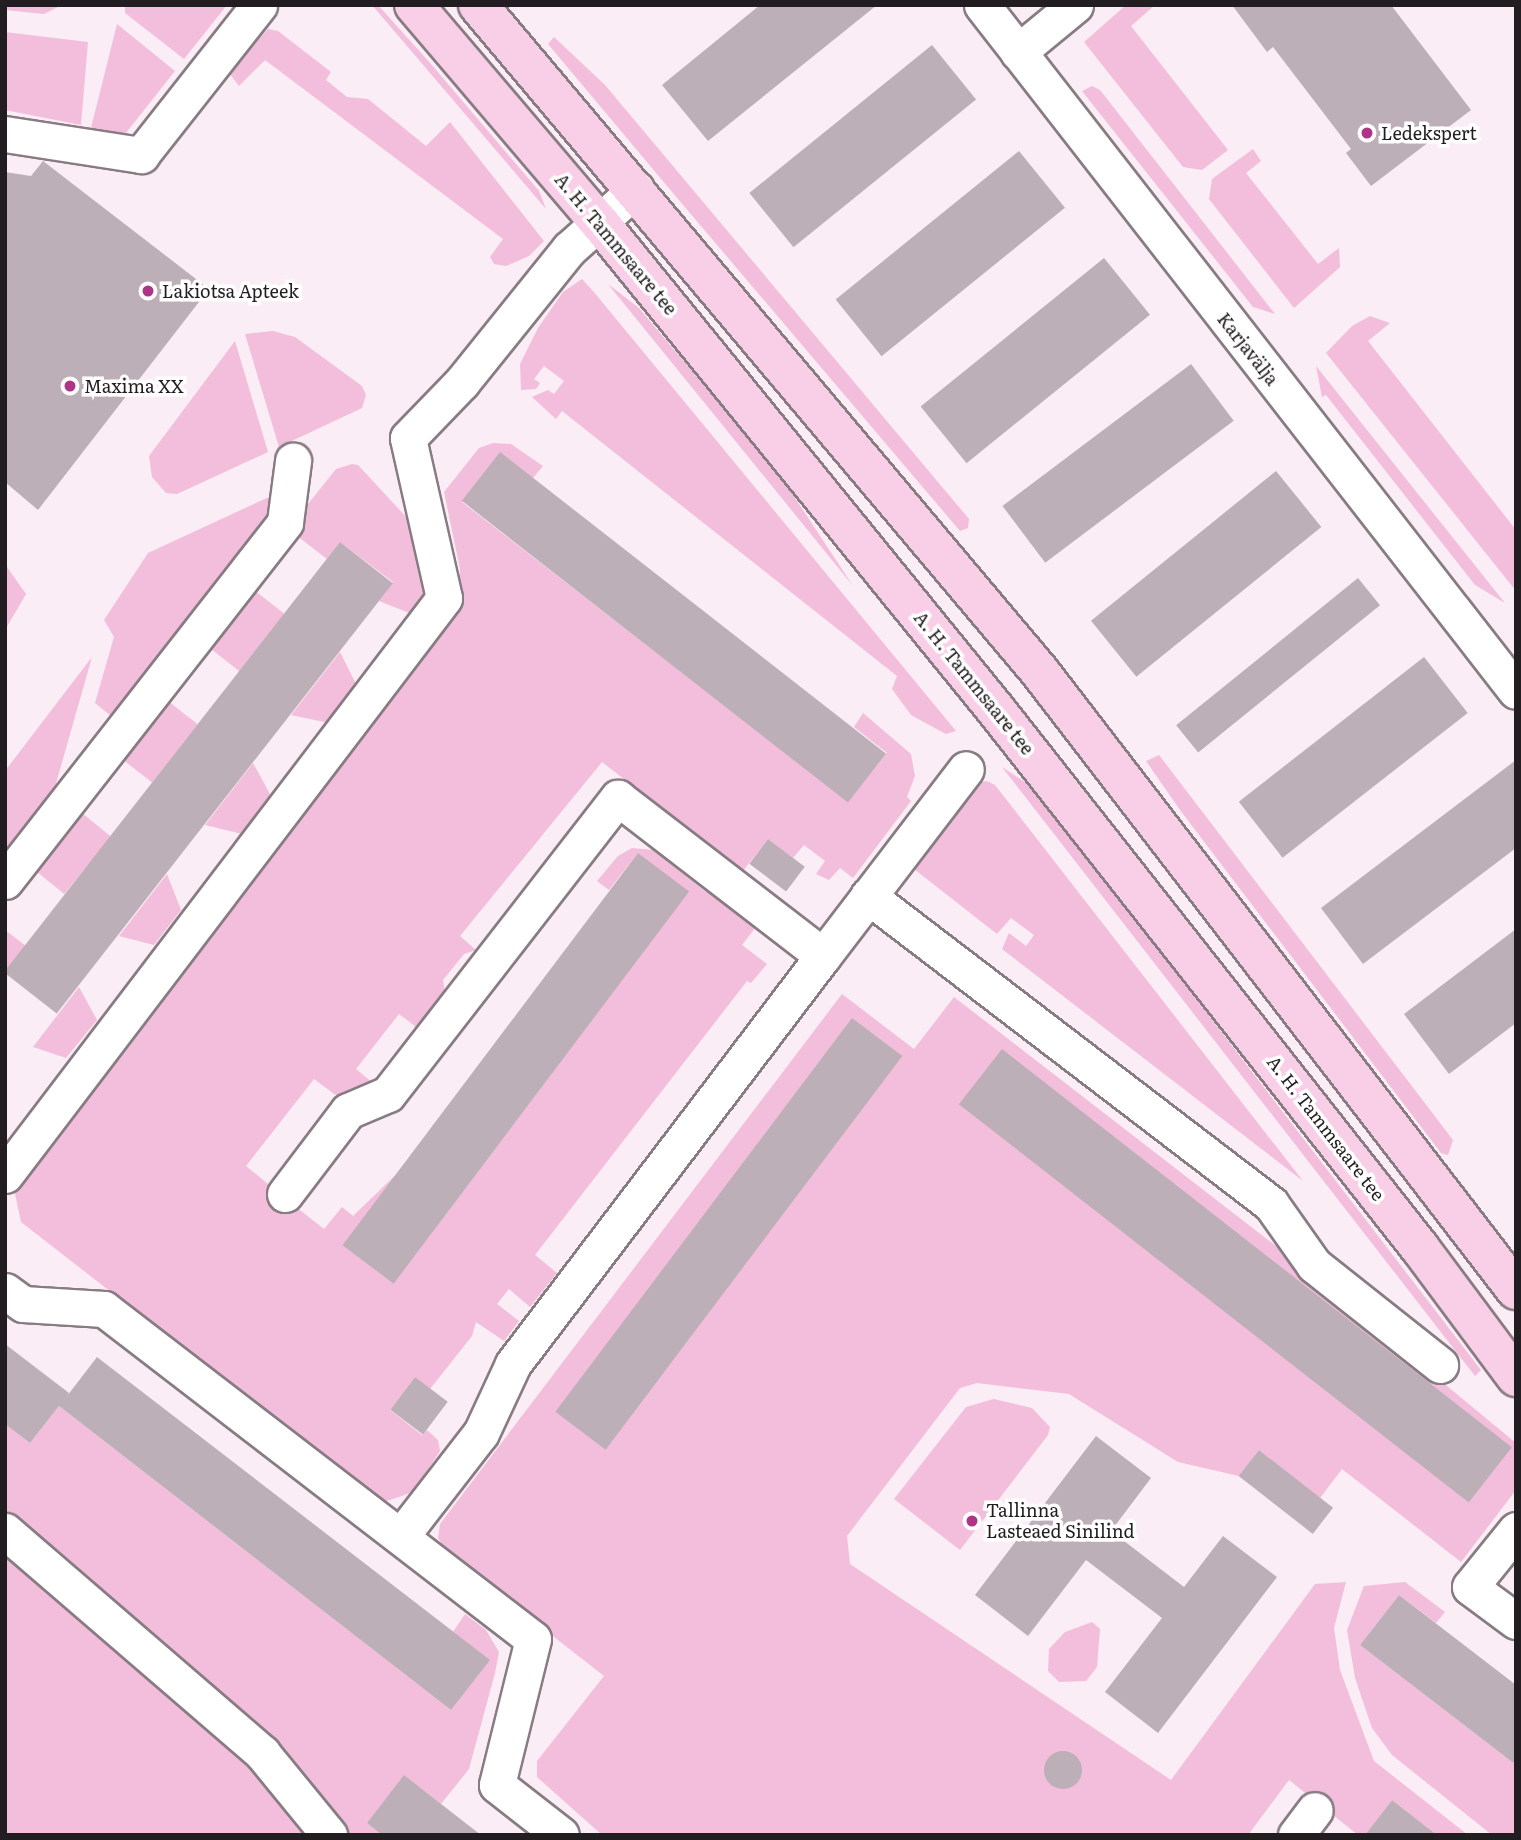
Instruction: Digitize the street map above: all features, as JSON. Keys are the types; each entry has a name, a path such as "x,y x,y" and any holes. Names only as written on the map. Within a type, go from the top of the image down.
{"main road":[{"name":"A. H. Tammsaare tee","path":"414,5 599,222 1005,721 1413,1239 1516,1377"},
{"path":"478,5 636,189 1040,672 1516,1290"}],"street":[{"path":"5,134 141,155 259,5"},
{"name":"Karjavälja","path":"982,5 1516,691"},
{"path":"1018,52 1075,5"},
{"path":"5,1175 444,598 408,438 462,382 569,249 636,189"},
{"path":"5,881 285,522 293,461"},
{"path":"401,1536 481,1433 513,1364 966,769"},
{"path":"285,1194 348,1111 387,1094 618,798 823,957"},
{"path":"868,896 1271,1205 1314,1265 1440,1365"},
{"path":"5,1291 23,1304 104,1309 533,1639 497,1785 561,1835"},
{"path":"1516,1530 1470,1587 1516,1621"},
{"path":"5,1531 262,1753 329,1835"}],"shaded area":[{"path":"9,5 62,5 44,14 5,10"},
{"path":"125,5 227,5 184,59 125,13"},
{"path":"372,5 378,5 431,64 539,191 546,209"},
{"path":"1126,5 1155,5 1131,26 1228,150 1202,170 1183,167 1084,42"},
{"path":"117,24 175,71 118,143 90,132"},
{"path":"268,29 278,31 331,72 326,80 347,97 368,99 426,146 450,122 544,241 529,256 506,266 494,264 490,257 503,239 265,60 239,86 229,73"},
{"path":"5,32 88,42 81,125 5,110"},
{"path":"554,37 605,85 969,519 968,528 960,531 667,186 548,44"},
{"path":"1092,86 1100,90 1275,314 1253,307 1082,91"},
{"path":"1253,149 1261,161 1246,173 1318,264 1339,248 1340,267 1294,308 1209,199 1212,179"},
{"path":"582,279 956,731 946,734 911,715 892,689 897,676 562,411 556,419 532,397 548,390 554,394 564,381 544,366 534,379 540,383 536,389 521,390 520,364 538,328 563,292"},
{"path":"608,284 639,308 782,478 853,586"},
{"path":"1370,316 1390,323 1368,341 1516,530 1516,591 1326,353 1352,326"},
{"path":"273,331 295,337 362,386 366,395 362,408 279,447 245,334"},
{"path":"235,341 268,452 177,494 166,493 152,477 149,456"},
{"path":"1316,366 1505,603 1475,585 1326,395 1322,397"},
{"path":"493,443 511,444 543,466 533,478 462,502 848,801 887,753 854,727 863,713 911,754 915,776 907,797 911,801 853,878 840,868 829,880 816,874 825,861 804,845 793,858 768,839 743,871 602,762 460,936 476,950 464,954 443,980 446,999 419,1029 399,1014 356,1069 373,1083 341,1099 314,1079 246,1166 268,1184 268,1192 287,1210 296,1207 324,1229 342,1207 353,1216 688,892 638,853 609,890 597,881 618,856 632,848 653,850 706,892 711,887 759,923 742,945 767,964 751,983 747,981 535,1255 557,1273 530,1307 509,1289 497,1304 519,1321 504,1341 476,1322 472,1336 430,1389 415,1377 390,1410 422,1435 427,1430 438,1440 440,1451 413,1492 387,1501 373,1496 21,1222 15,1194 24,1171 459,607 460,569 444,492 479,448"},
{"path":"358,465 408,519 425,590 412,614 379,601 393,582 340,542 327,559 288,529 336,469"},
{"path":"269,497 278,510 116,720 95,703 114,637 104,620 148,553"},
{"path":"7,567 26,594 5,630 5,570"},
{"path":"245,583 284,614 239,671 200,641"},
{"path":"340,652 357,686 329,723 291,715"},
{"path":"92,657 51,801 5,861 5,771"},
{"path":"159,694 198,724 152,782 113,752"},
{"path":"1159,755 1453,1140 1448,1155 1441,1153 1180,810 1146,761"},
{"path":"253,763 271,796 242,834 205,825"},
{"path":"1002,767 1025,782 1160,952 1481,1370 1475,1376"},
{"path":"987,781 995,785 1303,1181 1002,949 1009,933 1026,946 1034,935 1011,918 997,934 914,869 980,782"},
{"path":"72,805 111,836 64,894 25,863"},
{"path":"167,874 181,910 154,945 119,936"},
{"path":"5,930 26,946 5,973"},
{"path":"79,987 97,1020 66,1058 33,1047"},
{"path":"842,994 914,1049 954,997 1298,1263 1516,1443 1516,1490 1461,1562 1342,1469 1320,1498 1259,1450 1239,1476 1178,1462 1069,1394 977,1383 960,1388 847,1536 850,1564 1171,1780 1315,1584 1346,1582 1334,1628 1340,1670 1374,1761 1468,1835 1437,1835 1392,1800 1365,1835 1358,1835 1289,1780 1248,1835 602,1835 537,1777 537,1761 604,1676 448,1554 438,1538 440,1524"},
{"path":"994,1399 1032,1408 1050,1427 1048,1435 960,1550 894,1499 966,1407"},
{"path":"59,1406 451,1710 489,1660 453,1632 465,1614 486,1630 499,1652 495,1673 469,1769 441,1804 404,1776 367,1823 382,1835 346,1835 224,1703 5,1510 5,1424 30,1443"},
{"path":"5,1549 258,1768 310,1835 5,1835"},
{"path":"1405,1582 1445,1612 1436,1623 1399,1595 1360,1645 1516,1765 1516,1835 1492,1835 1392,1755 1372,1728 1355,1678 1347,1630 1364,1586"},
{"path":"1092,1622 1100,1629 1097,1667 1086,1681 1059,1682 1048,1671 1049,1649 1065,1632"}],"building":[{"path":"760,5 877,5 708,141 662,85"},
{"path":"1232,5 1391,5 1471,110 1371,186 1346,153 1351,149 1273,47 1267,52"},
{"path":"932,45 976,99 793,247 749,193"},
{"path":"1019,151 1065,208 882,356 836,300"},
{"name":"Maxima XX","path":"43,161 209,289 38,510 5,482 5,172 31,176"},
{"path":"1104,258 1150,315 967,463 921,407"},
{"path":"1191,364 1234,421 1045,563 1003,506"},
{"path":"500,452 886,754 848,803 462,501"},
{"path":"1276,471 1321,527 1136,677 1091,621"},
{"path":"340,542 393,583 57,1014 5,971"},
{"path":"1358,578 1380,605 1198,752 1176,725"},
{"path":"1424,657 1468,713 1283,858 1239,802"},
{"path":"1516,760 1516,848 1363,964 1321,908"},
{"path":"768,839 805,867 786,891 749,864"},
{"path":"638,853 689,892 394,1284 343,1245"},
{"path":"1516,929 1516,1023 1449,1074 1404,1014"},
{"path":"852,1018 902,1056 606,1450 555,1412"},
{"path":"1002,1049 1512,1447 1469,1502 959,1104"},
{"path":"5,1344 69,1393 64,1400 97,1357 490,1660 451,1710 59,1406 30,1443 5,1424"},
{"path":"415,1377 448,1402 423,1434 390,1410"},
{"path":"1096,1436 1151,1478 1111,1531 1184,1587 1223,1536 1277,1577 1158,1733 1105,1692 1162,1618 1086,1560 1028,1636 975,1595"},
{"path":"1259,1450 1333,1508 1313,1534 1239,1476"},
{"path":"1399,1595 1516,1685 1516,1765 1360,1645"},
{"path":"1063,1751 1076,1757 1082,1770 1076,1783 1063,1789 1050,1783 1044,1770 1050,1757"},
{"path":"404,1775 481,1835 382,1835 367,1823"},
{"path":"1392,1800 1437,1835 1365,1835"}],"place":[{"name":"Ledekspert","path":"1367,133"},
{"name":"Lakiotsa Apteek","path":"148,291"},
{"name":"Maxima XX","path":"70,386"},
{"name":"Tallinna Lasteaed Sinilind","path":"972,1521"}]}
